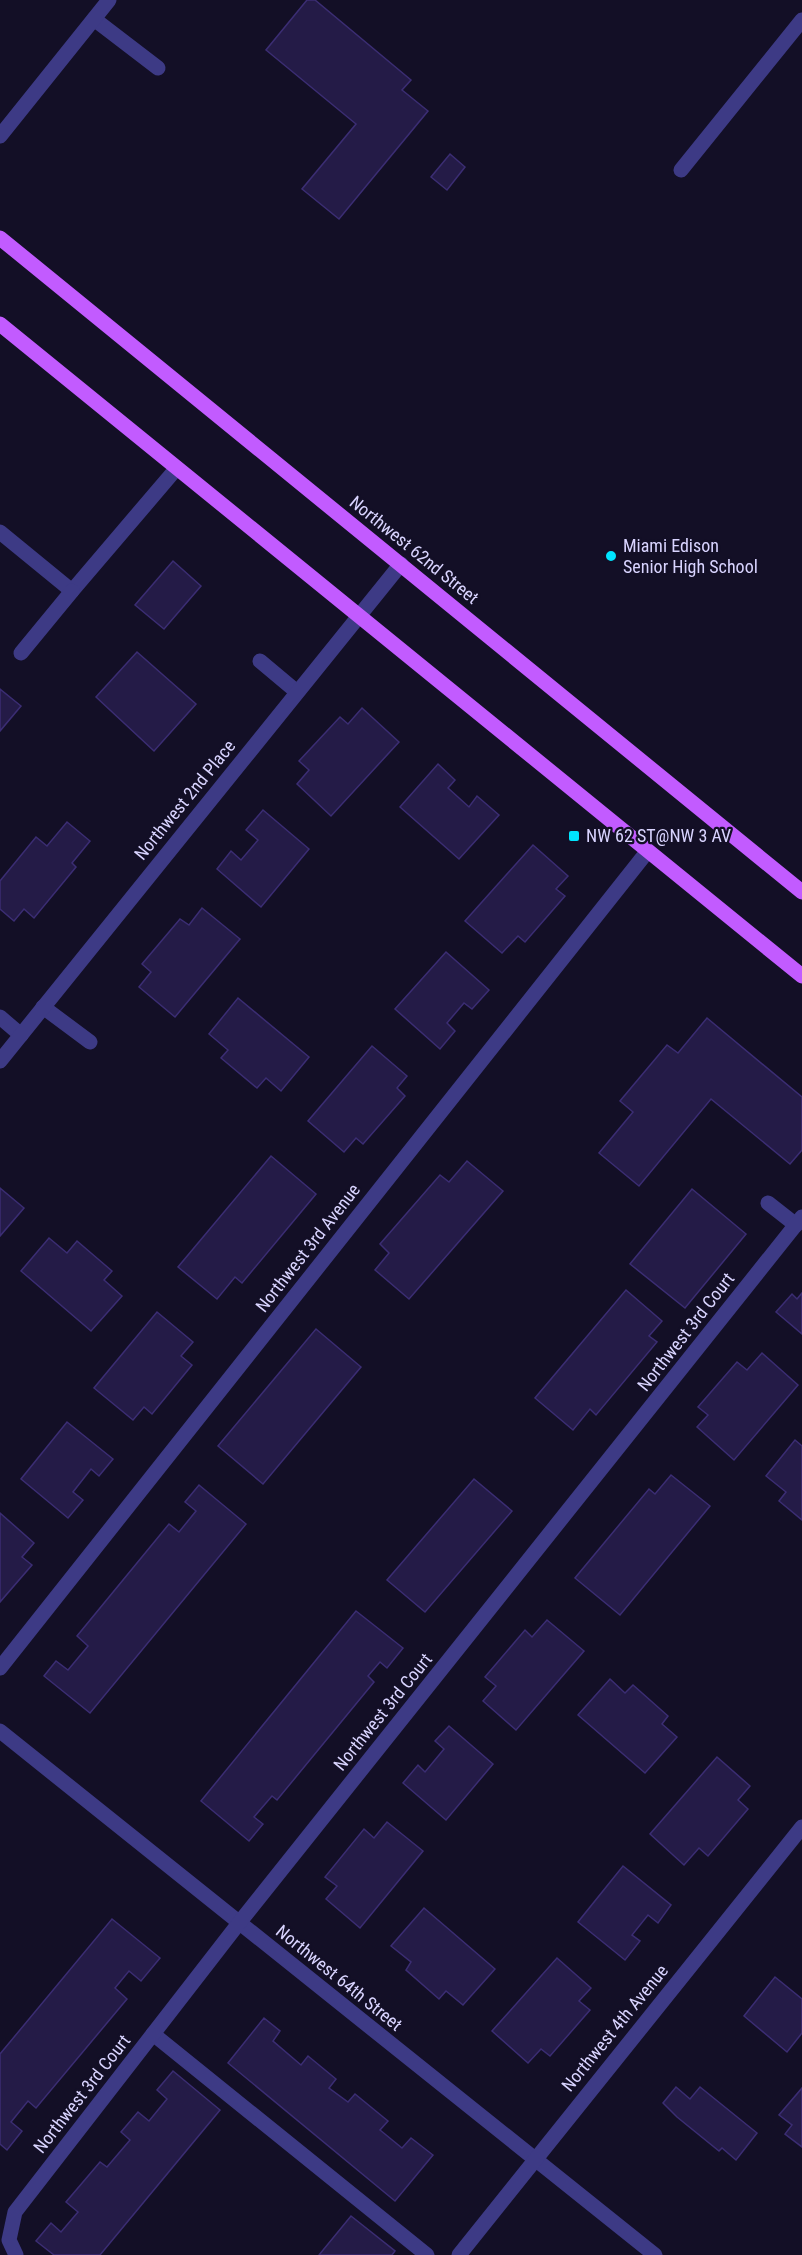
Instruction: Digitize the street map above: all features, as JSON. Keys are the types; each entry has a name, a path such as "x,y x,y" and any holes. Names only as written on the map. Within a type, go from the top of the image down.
{"main road":[{"name":"Northwest 62nd Street","path":"0,238 802,892"},
{"path":"0,324 802,976"}],"street":[{"path":"0,136 109,0"},
{"path":"94,19 158,68"},
{"path":"681,170 802,20"},
{"path":"21,653 176,469"},
{"path":"0,532 72,591"},
{"name":"Northwest 2nd Place","path":"0,1062 401,564"},
{"path":"260,661 297,692"},
{"name":"Northwest 3rd Avenue","path":"0,1668 647,852"},
{"path":"43,1007 90,1042"},
{"path":"0,1017 21,1035"},
{"path":"768,1203 799,1221"},
{"name":"Northwest 3rd Court","path":"16,2255 9,2240 15,2212 239,1923 799,1221"},
{"name":"Northwest 64th Street","path":"0,1731 655,2255"},
{"name":"Northwest 4th Avenue","path":"459,2255 802,1827"},
{"path":"153,2034 427,2255"}],"building":[{"path":"307,0 315,0 411,80 402,90 428,111 339,219 302,189 356,124 266,50"},
{"path":"450,154 465,167 447,190 431,177"},
{"path":"173,561 201,586 164,629 135,605"},
{"path":"137,652 196,704 154,751 96,697"},
{"path":"0,689 21,706 0,731"},
{"path":"362,708 399,742 331,816 297,784 309,770 299,761 340,717 348,724"},
{"path":"438,764 455,780 448,788 469,807 477,796 499,815 459,859 400,807"},
{"path":"263,810 309,849 261,907 217,869 231,851 241,860 258,840 246,830"},
{"path":"67,822 90,841 72,863 76,867 34,918 24,909 14,921 0,909 0,881 36,837 47,846"},
{"path":"533,845 568,876 556,889 565,896 525,942 518,936 502,953 465,921"},
{"path":"202,908 240,939 175,1017 139,987 151,972 142,964 180,919 189,925"},
{"path":"446,952 489,990 472,1009 464,1003 447,1023 455,1031 440,1049 395,1009"},
{"path":"238,998 309,1057 281,1091 266,1078 257,1088 221,1058 228,1050 209,1034"},
{"path":"707,1018 802,1097 802,1150 790,1164 711,1099 639,1186 599,1153 633,1112 620,1101 667,1045 678,1053"},
{"path":"372,1046 407,1076 397,1088 405,1096 363,1144 356,1138 344,1152 308,1121"},
{"path":"271,1156 316,1194 242,1283 235,1277 217,1299 178,1267"},
{"path":"467,1161 503,1191 409,1299 375,1270 389,1253 380,1244 440,1175 449,1182"},
{"path":"0,1188 24,1208 0,1236"},
{"path":"692,1189 746,1234 685,1308 630,1264"},
{"path":"49,1238 67,1253 77,1241 112,1271 104,1280 122,1296 91,1331 21,1271"},
{"path":"626,1290 662,1321 649,1336 657,1342 596,1415 590,1409 573,1430 535,1398"},
{"path":"802,1293 802,1334 776,1312 792,1294 797,1299"},
{"path":"157,1312 193,1342 181,1356 192,1365 152,1414 144,1407 133,1420 94,1388"},
{"path":"316,1329 361,1367 263,1484 218,1446"},
{"path":"762,1353 798,1385 734,1460 697,1427 708,1415 698,1407 737,1362 747,1370"},
{"path":"67,1422 113,1459 99,1476 91,1469 73,1492 83,1500 68,1518 21,1479"},
{"path":"795,1440 802,1446 802,1520 779,1501 786,1492 766,1476"},
{"path":"671,1475 710,1506 620,1615 575,1578 649,1489 655,1494"},
{"path":"474,1479 512,1511 425,1612 387,1580"},
{"path":"199,1485 246,1524 90,1713 44,1676 56,1661 68,1670 88,1646 77,1636 169,1524 179,1532 196,1511 185,1502"},
{"path":"0,1513 34,1543 22,1557 32,1565 0,1602"},
{"path":"356,1611 403,1648 387,1668 380,1662 368,1676 374,1682 277,1800 272,1796 254,1817 263,1824 249,1841 201,1801"},
{"path":"547,1620 584,1651 516,1730 483,1701 496,1686 485,1677 525,1630 532,1637"},
{"path":"610,1679 625,1693 633,1685 668,1716 662,1724 677,1737 645,1773 578,1715"},
{"path":"449,1726 493,1764 446,1820 403,1783 418,1765 425,1772 444,1749 435,1741"},
{"path":"717,1757 750,1786 738,1800 748,1809 708,1856 699,1848 684,1865 650,1834"},
{"path":"387,1822 423,1851 360,1928 326,1899 337,1886 325,1877 364,1829 374,1838"},
{"path":"623,1866 671,1905 658,1923 648,1915 632,1935 640,1941 625,1960 578,1922"},
{"path":"424,1908 495,1969 463,2005 446,1991 439,1999 406,1970 411,1962 391,1946"},
{"path":"112,1919 160,1958 141,1981 129,1971 115,1988 127,1999 36,2108 28,2101 11,2122 22,2131 7,2150 0,2144 0,2054"},
{"path":"557,1958 591,1988 579,2001 590,2010 550,2056 541,2049 528,2063 492,2031"},
{"path":"775,1977 802,1999 802,2033 787,2052 744,2016"},
{"path":"264,2018 280,2031 273,2041 301,2065 308,2056 336,2079 329,2088 348,2102 355,2094 388,2121 380,2130 402,2148 411,2138 433,2155 395,2201 228,2063"},
{"path":"173,2071 220,2110 100,2255 54,2255 36,2241 51,2223 61,2232 78,2212 66,2202 100,2162 107,2167 130,2140 121,2132 138,2112 149,2121 167,2099 157,2090"},
{"path":"676,2087 690,2099 700,2087 757,2133 736,2160 722,2148 719,2151 663,2103"},
{"path":"802,2088 802,2147 785,2134 792,2125 779,2115"},
{"path":"351,2216 395,2251 392,2255 319,2255"}],"place":[{"name":"Miami Edison Senior High School","path":"611,556"},
{"name":"NW 62 ST@NW 3 AV","path":"574,836"}]}
